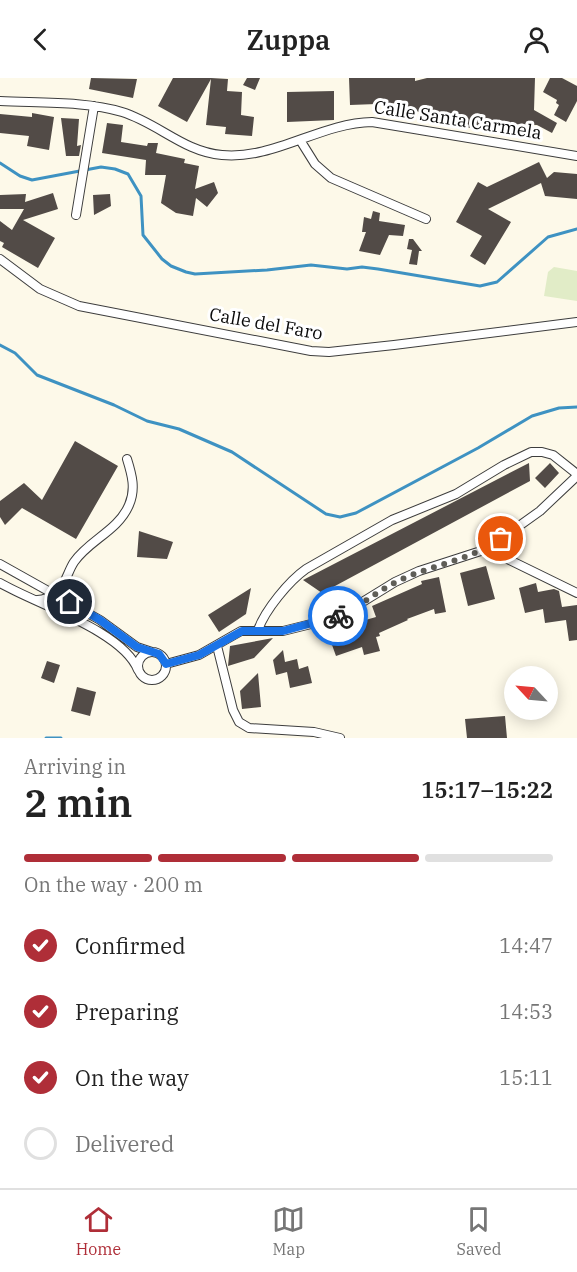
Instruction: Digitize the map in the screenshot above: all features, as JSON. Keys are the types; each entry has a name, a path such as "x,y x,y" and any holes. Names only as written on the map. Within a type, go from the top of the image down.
{"street":[{"name":"Calle Santa Carmela","path":"0,101 94,106 132,115 181,143 210,154 243,155 272,149 347,125 372,122 577,156"},
{"path":"76,215 94,106"},
{"path":"300,140 315,164 331,178 426,219"},
{"name":"Calle del Faro","path":"0,259 40,289 79,306 320,352 577,322"},
{"path":"166,664 193,657 242,631 283,631 327,620 343,614 395,582 419,571 487,549 540,511 577,475 553,456 542,452 531,452 504,465 456,494 392,520 300,573 264,616 258,630"},
{"path":"37,600 46,598 63,585 78,558 118,523 127,508 133,487 127,459"},
{"path":"487,549 577,592"},
{"path":"0,564 100,620 137,647 161,655 166,664 164,674 154,680 144,678 133,657 109,640 81,622 0,583"},
{"path":"217,646 232,710 236,719 242,724 254,729 314,732 340,738"},
{"path":"138,670 141,658 152,652"}],"green space":[{"path":"554,267 577,271 577,301 544,296 548,272"}],"building":[{"path":"91,78 137,79 133,98 89,89"},
{"path":"173,78 228,79 227,91 242,92 241,115 254,117 252,136 225,134 226,127 206,125 211,79 187,122 158,106"},
{"path":"247,78 260,78 255,90 243,85"},
{"path":"349,78 415,78 415,81 427,78 535,78 534,110 557,123 552,133 537,125 481,123 480,129 453,126 454,116 405,110 403,103 350,105"},
{"path":"550,78 562,78 577,86 577,101 566,122 554,115 559,105 556,103 557,100 543,92"},
{"path":"334,91 334,120 287,122 287,92"},
{"path":"32,113 54,117 49,150 27,146 29,136 0,133 0,114 32,117"},
{"path":"61,118 79,119 77,146 81,145 79,156 66,156"},
{"path":"107,123 123,125 121,142 147,146 148,143 158,143 156,153 185,159 184,163 199,166 195,189 214,182 218,193 207,207 196,198 193,216 176,213 161,203 166,175 145,175 146,160 102,153"},
{"path":"539,162 547,178 554,172 577,174 577,199 545,196 541,183 488,209 511,222 485,265 470,256 482,236 456,222 478,182 487,187"},
{"path":"53,193 58,209 23,220 55,238 38,268 2,247 4,243 0,241 0,221 12,230 24,209 0,209 0,195 26,194 25,202"},
{"path":"110,194 111,206 94,215 93,195"},
{"path":"373,211 380,213 379,221 405,225 403,236 389,235 380,255 359,251 366,232 362,232 364,217 371,219"},
{"path":"409,239 413,239 422,251 419,251 417,265 409,264 412,250 407,249"},
{"path":"75,441 118,466 76,539 22,508 5,525 0,517 0,501 24,483 42,500"},
{"path":"529,463 530,481 322,593 303,580"},
{"path":"550,463 559,473 545,488 535,478"},
{"path":"139,531 173,542 167,559 137,557"},
{"path":"486,566 495,599 468,606 460,573"},
{"path":"439,577 446,612 435,614 434,609 379,633 380,636 376,637 380,651 364,655 362,647 336,656 327,631 376,617 372,606 422,584 421,581"},
{"path":"536,583 538,592 554,589 559,591 562,607 577,605 577,640 569,641 566,620 545,623 543,609 525,613 519,588"},
{"path":"251,588 246,614 219,632 208,615"},
{"path":"273,638 254,658 228,666 230,646"},
{"path":"283,650 285,662 297,659 299,669 308,666 312,683 290,688 287,672 276,675 273,660"},
{"path":"47,661 60,665 54,683 41,678"},
{"path":"258,673 261,707 242,709 240,691"},
{"path":"77,687 96,692 90,716 71,711"},
{"path":"504,716 507,738 467,738 465,719"}],"waterway":[{"path":"0,163 20,176 32,180 101,167 128,174 141,196 143,235 162,259 171,266 195,274 311,265 347,269 362,267 480,286 497,282 548,237 577,229"},
{"path":"0,345 15,353 37,375 114,405 147,421 179,429 232,452 326,514 340,517 356,513 478,448 532,416 559,408 577,407"},
{"path":"46,738 61,738"}],"way so far":[{"path":"338,616 395,582 419,571 487,549 501,539"}],"route":[{"path":"70,602 137,647 159,654 166,664 199,655 242,631 283,631 338,616"}]}
